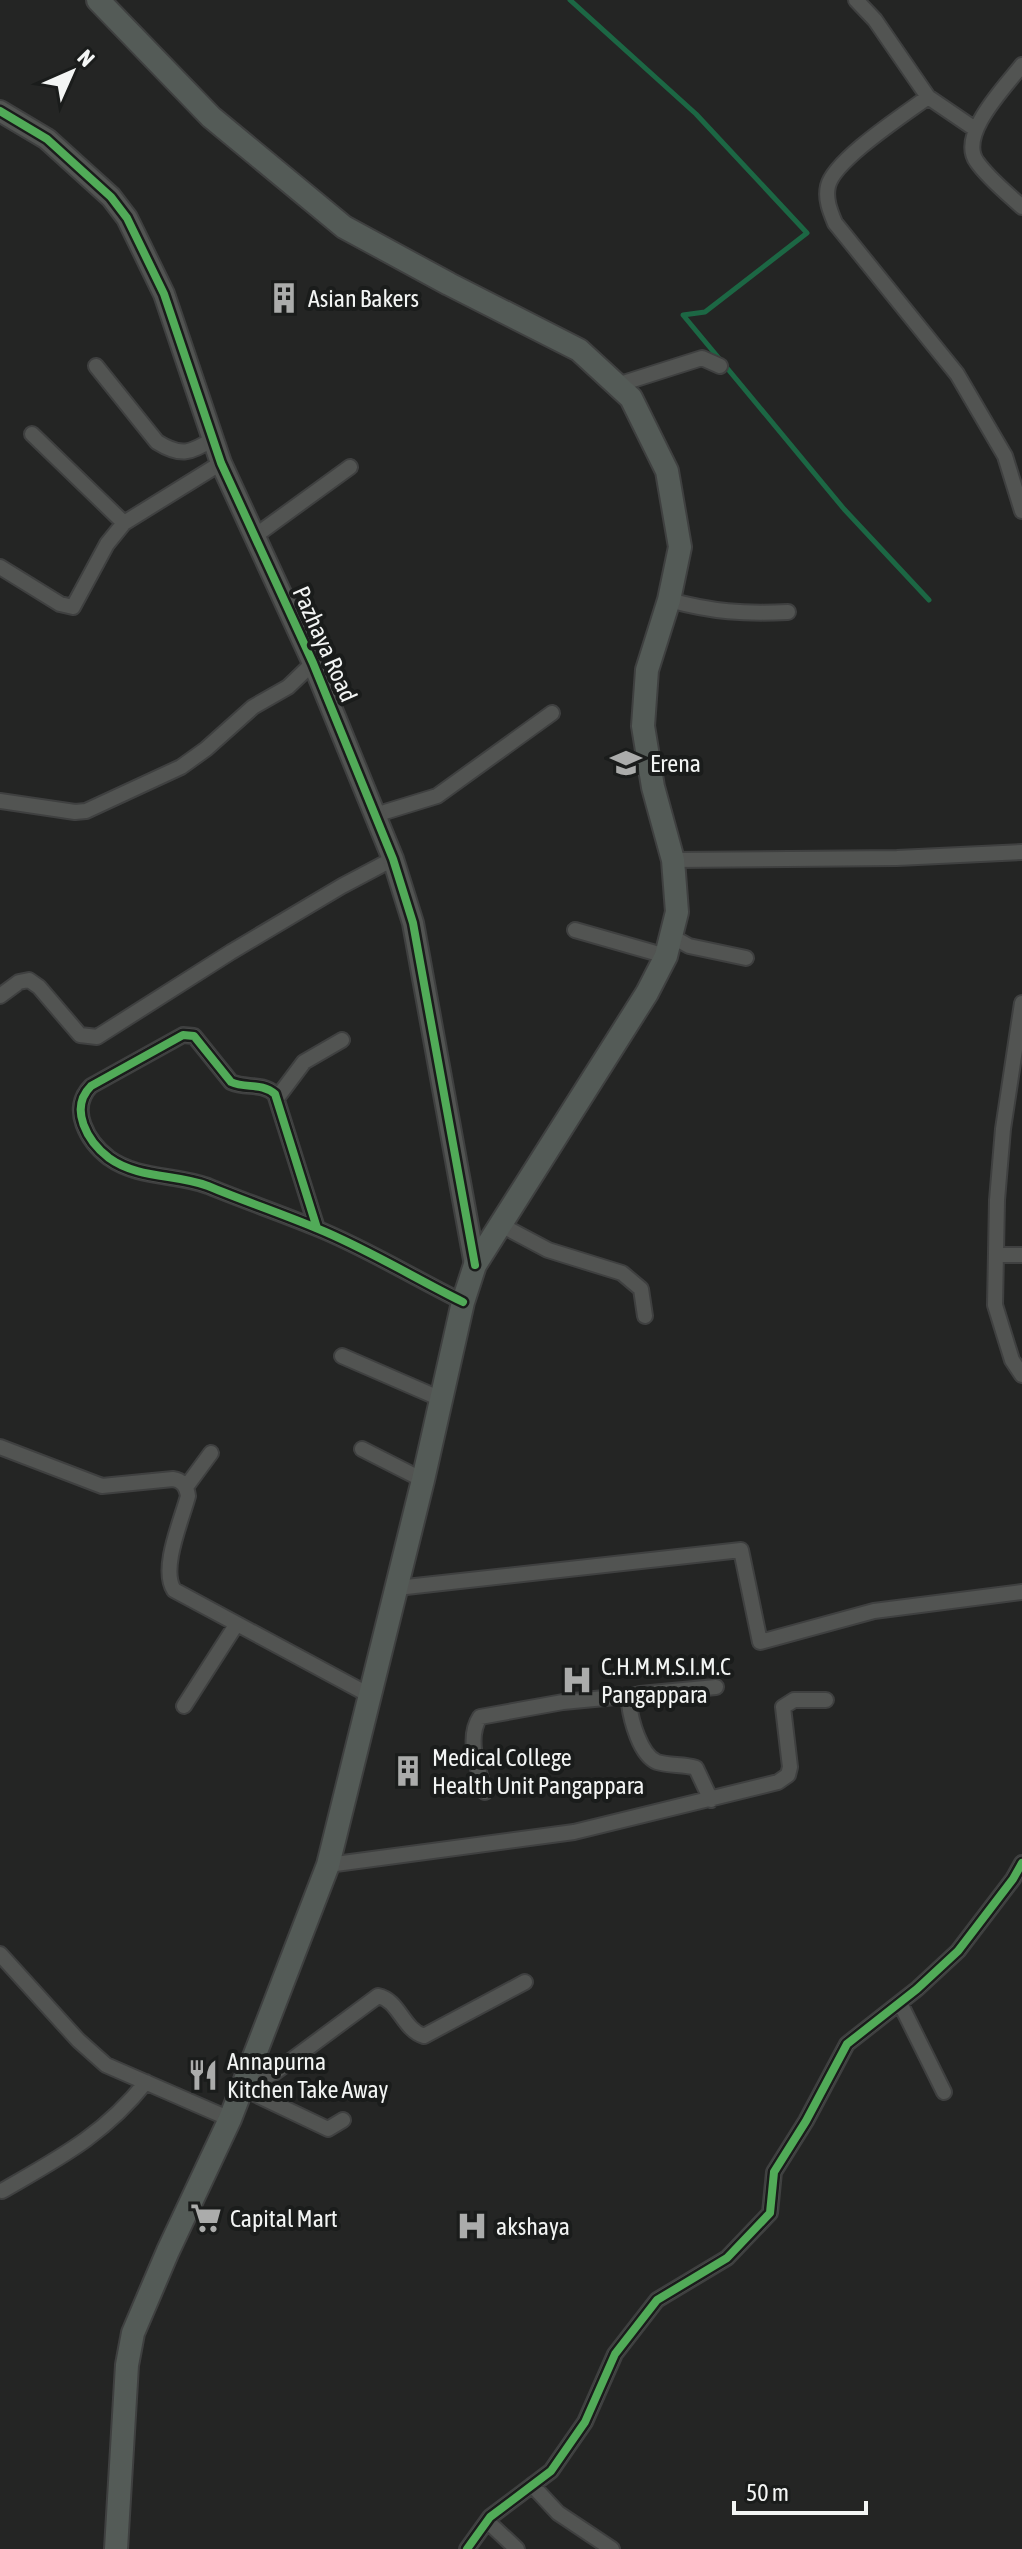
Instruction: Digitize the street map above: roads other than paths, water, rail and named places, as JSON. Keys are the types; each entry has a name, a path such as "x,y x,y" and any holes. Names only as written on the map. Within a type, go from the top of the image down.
{"main road":[{"path":"98,0 211,117 344,227 579,350 631,398 667,471 680,547 669,600 647,670 643,726 653,787 673,860 677,912 668,946 647,993 475,1265 463,1302 423,1480 328,1865 230,2119 133,2333 127,2365 116,2549"}],"street":[{"path":"856,0 875,20 928,97 975,129"},
{"path":"1022,65 975,129 972,146 975,160 1022,207"},
{"path":"928,97 872,137 842,165 829,183 827,202 835,223 957,374 1005,456 1022,511"},
{"name":"Pazhaya Road","path":"0,111 47,139 90,175 127,218 164,294 221,463 313,663 393,859 416,937 475,1265"},
{"path":"617,385 702,358 720,366"},
{"path":"96,366 157,442 179,453 195,451 213,439"},
{"path":"32,434 124,523"},
{"path":"0,567 60,604 73,607 107,544 124,523 221,463"},
{"path":"255,536 350,467"},
{"path":"669,600 707,610 742,614 788,612"},
{"path":"0,801 49,810 86,811 181,767 253,707 288,687 313,663"},
{"path":"375,815 437,796 552,713"},
{"path":"673,860 897,858 1022,852"},
{"path":"0,996 19,982 29,980 39,987 80,1035 97,1037 231,952 393,859"},
{"path":"575,930 668,946 689,946 746,958"},
{"path":"1022,1003 1003,1129 997,1200 995,1305 1012,1360 1022,1375"},
{"path":"317,1228 277,1098 263,1086 231,1082 196,1037 186,1034 91,1086 83,1095 80,1106 88,1137 112,1160 149,1174 205,1185 317,1228 463,1302"},
{"path":"277,1098 304,1062 342,1040"},
{"path":"501,1225 548,1250 622,1273 641,1289 645,1316"},
{"path":"996,1255 1022,1255"},
{"path":"342,1356 441,1399"},
{"path":"0,1447 102,1486 173,1479 181,1481 188,1496 173,1545 169,1576 171,1586 178,1594 371,1696"},
{"path":"362,1449 423,1480"},
{"path":"186,1487 211,1453"},
{"path":"397,1588 741,1550 760,1642 874,1611 1022,1592"},
{"path":"184,1706 236,1625"},
{"path":"485,1792 473,1734 480,1717 563,1702 716,1687"},
{"path":"636,1695 629,1704 630,1712 647,1753 658,1762 696,1768 711,1800"},
{"path":"328,1865 574,1832 781,1781 788,1775 790,1767 783,1707 794,1700 826,1700"},
{"path":"467,2549 487,2521 551,2471 585,2422 615,2354 657,2300 727,2258 770,2213 774,2172 806,2121 847,2044 900,2003 958,1951 1022,1863"},
{"path":"0,1954 78,2040 106,2065 230,2119"},
{"path":"240,2087 274,2073 378,1996 388,2000 414,2032 424,2036 525,1982"},
{"path":"900,2003 944,2092"},
{"path":"2,2191 83,2144 108,2125 146,2082"},
{"path":"240,2087 328,2129 343,2120"},
{"path":"532,2485 558,2513 612,2549"},
{"path":"487,2521 517,2549"}],"waterway":[{"path":"570,0 696,114 807,233 705,312 683,315 844,509 929,600"}],"place":[{"name":"Asian Bakers","path":"284,298"},
{"name":"Erena","path":"626,763"},
{"name":"C.H.M.M.S.I.M.C Pangappara","path":"577,1680"},
{"name":"Medical College Health Unit Pangappara","path":"408,1771"},
{"name":"Annapurna Kitchen Take Away","path":"203,2075"},
{"name":"Capital Mart","path":"206,2218"},
{"name":"akshaya","path":"472,2226"}]}
